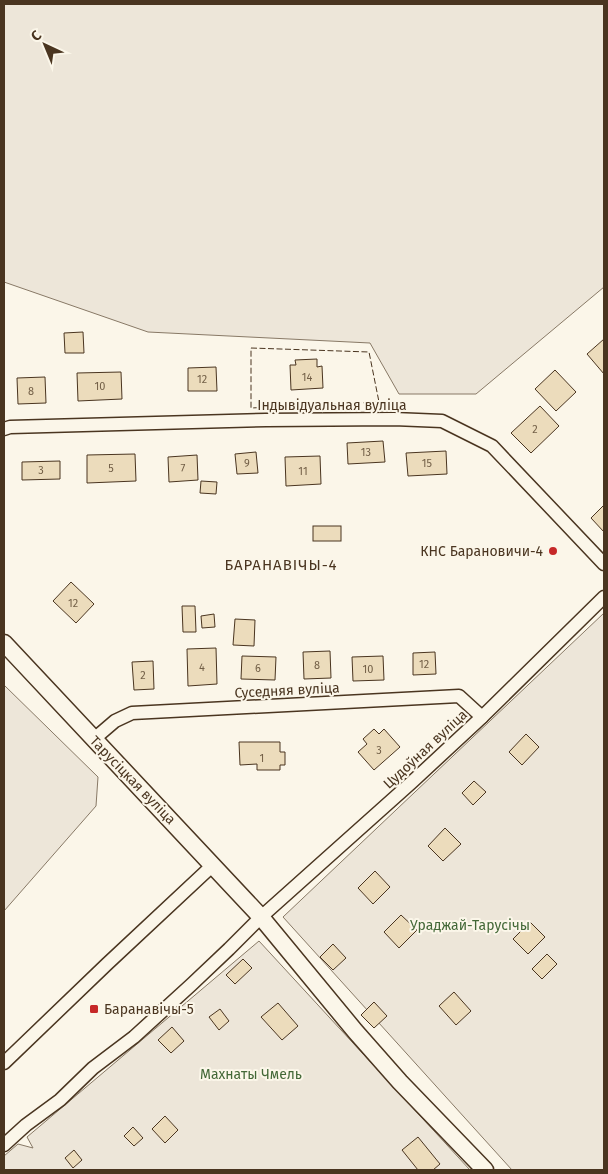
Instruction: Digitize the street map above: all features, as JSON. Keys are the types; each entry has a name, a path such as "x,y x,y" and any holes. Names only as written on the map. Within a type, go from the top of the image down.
{"street":[{"name":"Індывідуальная вуліца","path":"4,429 266,420 442,421 492,446 604,564"},
{"name":"Цудоўная вуліца","path":"4,1144 60,1100 93,1068 134,1037 223,955 261,917 482,717 604,597"},
{"name":"Тарусіцкая вуліца","path":"4,643 261,917 355,1031 400,1082 485,1170"},
{"name":"Суседняя вуліца","path":"94,739 115,721 132,713 459,696 482,717"},
{"path":"4,1064 106,964 213,865"}],"green space":[{"path":"4,4 604,4 604,287 476,394 399,394 370,343 148,332 4,282"},
{"name":"Ураджай-Тарусічы","path":"604,613 604,1170 512,1170 283,917"},
{"path":"4,685 98,777 96,806 4,911"},
{"name":"Махнаты Чмель","path":"259,941 470,1170 4,1170 4,1156 18,1144 33,1148 27,1137"}],"building":[{"path":"83,332 84,353 65,353 64,333"},
{"path":"604,339 604,374 587,354"},
{"path":"317,359 317,367 322,366 323,388 291,390 290,365 296,365 295,360"},
{"path":"216,367 217,391 188,391 188,368"},
{"path":"555,370 576,392 556,411 535,389"},
{"path":"121,372 122,399 78,401 77,373"},
{"path":"45,377 46,403 18,404 17,378"},
{"path":"540,406 559,426 531,453 511,433"},
{"path":"383,441 385,462 348,464 347,443"},
{"path":"446,451 447,474 408,476 406,453"},
{"path":"256,452 258,473 237,474 235,454"},
{"path":"135,454 136,481 87,483 87,455"},
{"path":"197,455 198,480 169,482 168,457"},
{"path":"320,456 321,484 286,486 285,457"},
{"path":"60,461 60,479 22,480 22,462"},
{"path":"201,481 217,482 216,494 200,493"},
{"path":"604,505 604,532 591,518"},
{"path":"313,526 341,526 341,541 313,541"},
{"name":"КНС Барановичи-4","path":"554,547 557,551 552,556 548,552"},
{"path":"71,582 94,604 76,623 53,601"},
{"path":"182,606 195,606 196,632 183,632"},
{"path":"214,614 215,627 202,628 201,616"},
{"path":"235,619 255,620 254,646 233,645"},
{"path":"216,648 217,684 188,686 187,649"},
{"path":"330,651 331,678 304,679 303,652"},
{"path":"435,652 436,674 413,675 413,653"},
{"path":"242,656 276,657 275,680 241,679"},
{"path":"383,656 384,680 353,681 352,657"},
{"path":"153,661 154,689 134,690 132,662"},
{"path":"374,729 379,734 384,729 400,747 374,770 358,752 367,744 363,739"},
{"path":"526,734 539,747 522,765 509,752"},
{"path":"239,742 280,742 280,752 285,752 285,765 280,765 280,770 257,770 257,764 240,765"},
{"path":"474,781 486,792 473,805 462,793"},
{"path":"445,828 461,844 443,861 428,846"},
{"path":"375,871 390,887 373,904 358,888"},
{"path":"401,915 417,930 399,948 384,932"},
{"path":"530,922 545,937 528,954 513,939"},
{"path":"333,944 346,958 333,970 320,957"},
{"path":"547,954 557,964 542,979 532,969"},
{"path":"243,959 252,968 235,984 226,975"},
{"path":"454,992 471,1011 456,1025 439,1006"},
{"path":"374,1002 387,1016 374,1028 361,1015"},
{"path":"278,1003 298,1026 282,1040 261,1017"},
{"path":"220,1009 229,1021 219,1030 209,1017"},
{"path":"172,1027 184,1041 171,1053 158,1040"},
{"path":"165,1116 178,1130 165,1143 152,1129"},
{"path":"133,1127 143,1138 134,1146 124,1136"},
{"path":"418,1137 440,1164 433,1170 418,1170 402,1150"},
{"path":"74,1150 82,1160 73,1168 65,1158"}],"fence":[{"path":"251,348 369,352 379,402 251,408 251,348"}],"place":[{"name":"КНС Барановичи-4","path":"553,551"},
{"name":"Баранавічы-5","path":"94,1009"}],"district":[{"name":"БАРАНАВІЧЫ-4","path":"281,565"}]}
